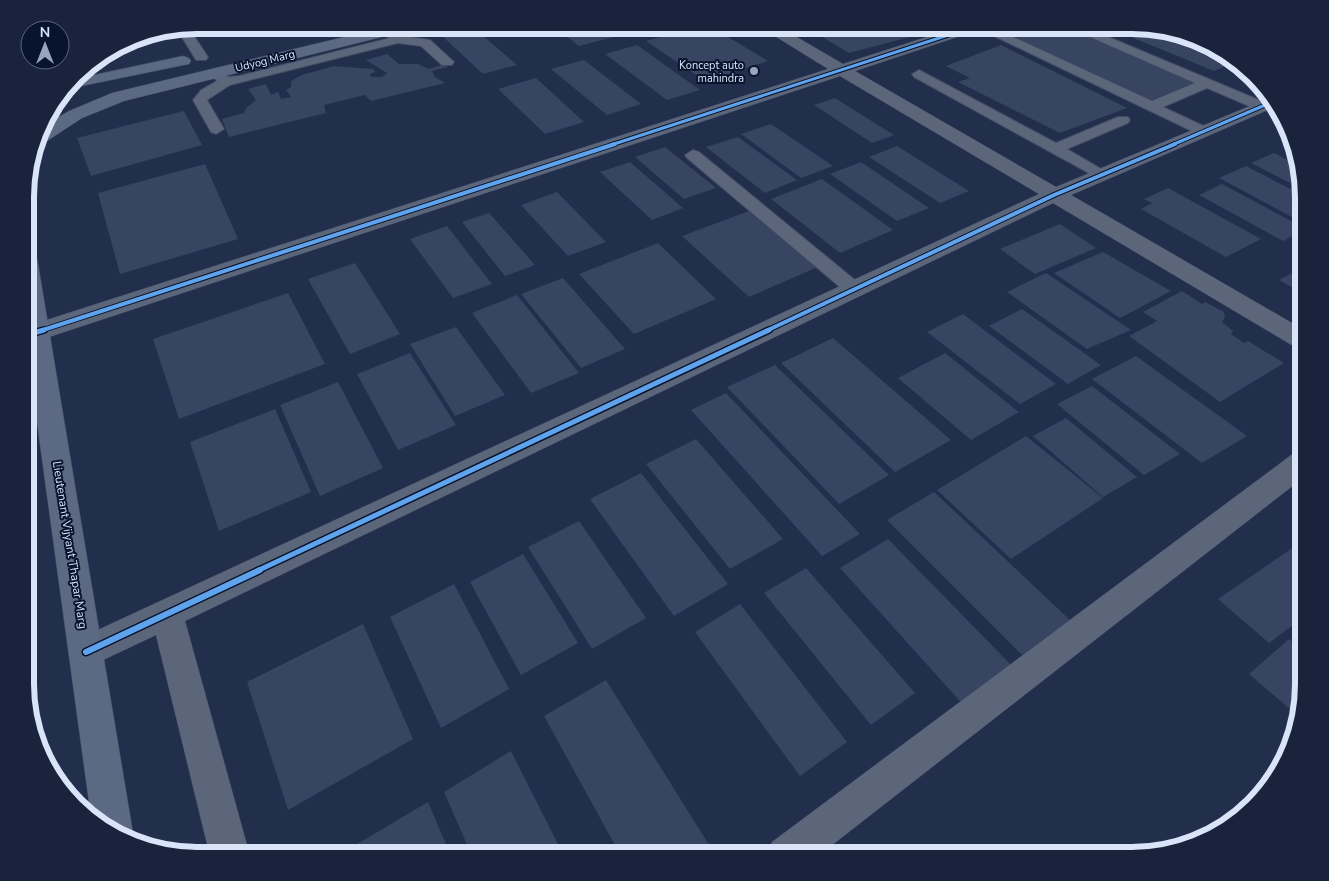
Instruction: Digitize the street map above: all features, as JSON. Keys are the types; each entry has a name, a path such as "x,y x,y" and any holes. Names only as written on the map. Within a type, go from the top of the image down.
{"street":[{"path":"781,34 1295,336"},
{"path":"38,332 946,34"},
{"name":"Udyog Marg","path":"48,131 78,112 118,96 222,77 395,35"},
{"name":"Udyog Marg","path":"79,83 121,76 219,53"},
{"path":"84,78 121,76"},
{"path":"86,652 1054,195 1266,103"},
{"name":"Lieutenant Vijyant Thapar Marg","path":"34,307 112,823"},
{"path":"798,847 1295,468"},
{"path":"167,614 228,847"}],"lane":[{"path":"187,34 201,57"},
{"path":"988,34 1203,131"},
{"path":"1090,34 1207,83 1264,101"},
{"path":"1112,34 1264,100"},
{"path":"395,35 426,43 446,62"},
{"path":"919,74 1102,174"},
{"path":"216,129 200,100 222,77"},
{"path":"1151,107 1207,83"},
{"path":"1056,148 1123,120"},
{"path":"693,155 854,289"}],"building":[{"path":"450,34 481,34 517,65 483,74 442,36"},
{"path":"564,34 625,34 579,46"},
{"path":"671,34 723,34 768,61 705,81 646,41"},
{"path":"817,34 894,34 898,36 895,34 921,34 849,53"},
{"path":"1027,34 1088,34 1197,82 1147,102 1012,39"},
{"path":"1124,34 1143,34 1185,42 1228,65 1214,71"},
{"path":"637,45 700,90 667,100 605,54"},
{"path":"1001,45 1127,108 1060,133 958,82 970,78 946,66"},
{"path":"387,54 399,64 418,64 429,69 445,64 448,67 432,71 435,77 445,83 371,101 365,95 324,105 326,113 229,137 222,119 244,113 246,108 256,100 248,89 266,84 271,95 278,92 281,99 291,97 286,90 291,87 291,81 302,75 334,66 373,69 375,72 370,74 371,77 382,77 387,73 366,60"},
{"path":"584,60 641,104 607,115 551,69"},
{"path":"536,78 584,122 545,134 498,89"},
{"path":"835,98 894,135 872,143 814,105"},
{"path":"184,111 202,145 91,176 77,138"},
{"path":"771,124 833,166 801,178 741,134"},
{"path":"738,137 797,180 765,193 706,147"},
{"path":"897,146 969,191 940,203 869,157"},
{"path":"665,147 716,188 684,199 635,157"},
{"path":"1274,153 1291,162 1295,185 1251,163"},
{"path":"630,162 683,208 652,220 600,172"},
{"path":"861,162 929,208 897,221 830,174"},
{"path":"205,164 238,239 120,274 98,193"},
{"path":"1246,166 1295,191 1295,216 1292,217 1219,178"},
{"path":"822,179 893,230 840,253 771,199"},
{"path":"1222,184 1295,223 1295,235 1283,241 1199,195"},
{"path":"1168,188 1261,239 1226,257 1141,209 1152,203 1144,199"},
{"path":"557,192 606,242 568,256 521,205"},
{"path":"749,211 818,267 749,297 682,236"},
{"path":"489,213 535,265 505,276 462,222"},
{"path":"1060,224 1096,248 1035,274 1000,249"},
{"path":"447,226 492,284 453,298 410,239"},
{"path":"658,243 716,299 634,334 579,274"},
{"path":"1103,252 1171,291 1120,318 1054,273"},
{"path":"355,263 400,334 350,354 308,279"},
{"path":"1295,272 1295,289 1279,280"},
{"path":"1046,273 1131,330 1087,349 1007,292"},
{"path":"563,278 625,349 581,368 521,294"},
{"path":"1182,291 1202,304 1205,302 1224,312 1225,317 1222,322 1233,331 1231,334 1244,343 1248,341 1284,363 1220,402 1129,336 1157,321 1143,312"},
{"path":"288,293 325,364 179,419 153,339"},
{"path":"517,295 579,373 531,393 472,313"},
{"path":"1022,309 1101,365 1068,384 989,326"},
{"path":"963,314 1056,384 1020,404 927,332"},
{"path":"456,327 505,395 455,416 410,344"},
{"path":"833,338 951,440 895,472 781,363"},
{"path":"410,353 456,425 398,450 357,374"},
{"path":"945,353 1019,412 971,440 898,378"},
{"path":"1136,356 1247,436 1202,463 1092,379"},
{"path":"775,365 889,475 839,504 727,387"},
{"path":"338,382 383,468 320,496 280,405"},
{"path":"1092,386 1180,454 1144,475 1057,404"},
{"path":"726,393 860,534 822,556 691,410"},
{"path":"275,409 311,492 219,531 190,442"},
{"path":"1066,418 1137,477 1103,497 1033,436"},
{"path":"1026,436 1103,498 1011,559 937,490"},
{"path":"696,439 783,539 730,569 646,464"},
{"path":"641,473 728,584 674,616 590,499"},
{"path":"934,492 1070,620 1022,655 887,520"},
{"path":"579,521 646,618 592,649 528,547"},
{"path":"888,539 1017,671 967,709 840,568"},
{"path":"1295,546 1295,624 1269,643 1218,599"},
{"path":"523,554 578,643 521,675 470,582"},
{"path":"806,568 915,693 871,725 764,593"},
{"path":"454,584 509,689 441,728 390,617"},
{"path":"740,604 847,742 800,776 695,632"},
{"path":"363,624 413,739 288,810 247,682"},
{"path":"1289,639 1295,644 1295,695 1293,711 1249,674"},
{"path":"606,680 710,847 616,847 544,716"},
{"path":"511,751 559,847 468,847 444,792"},
{"path":"428,802 447,847 352,847"}],"cycle path":[{"path":"37,332 951,34"},
{"path":"86,652 1054,195 1266,104"}],"place":[{"name":"Koncept auto mahindra","path":"754,71"}]}
